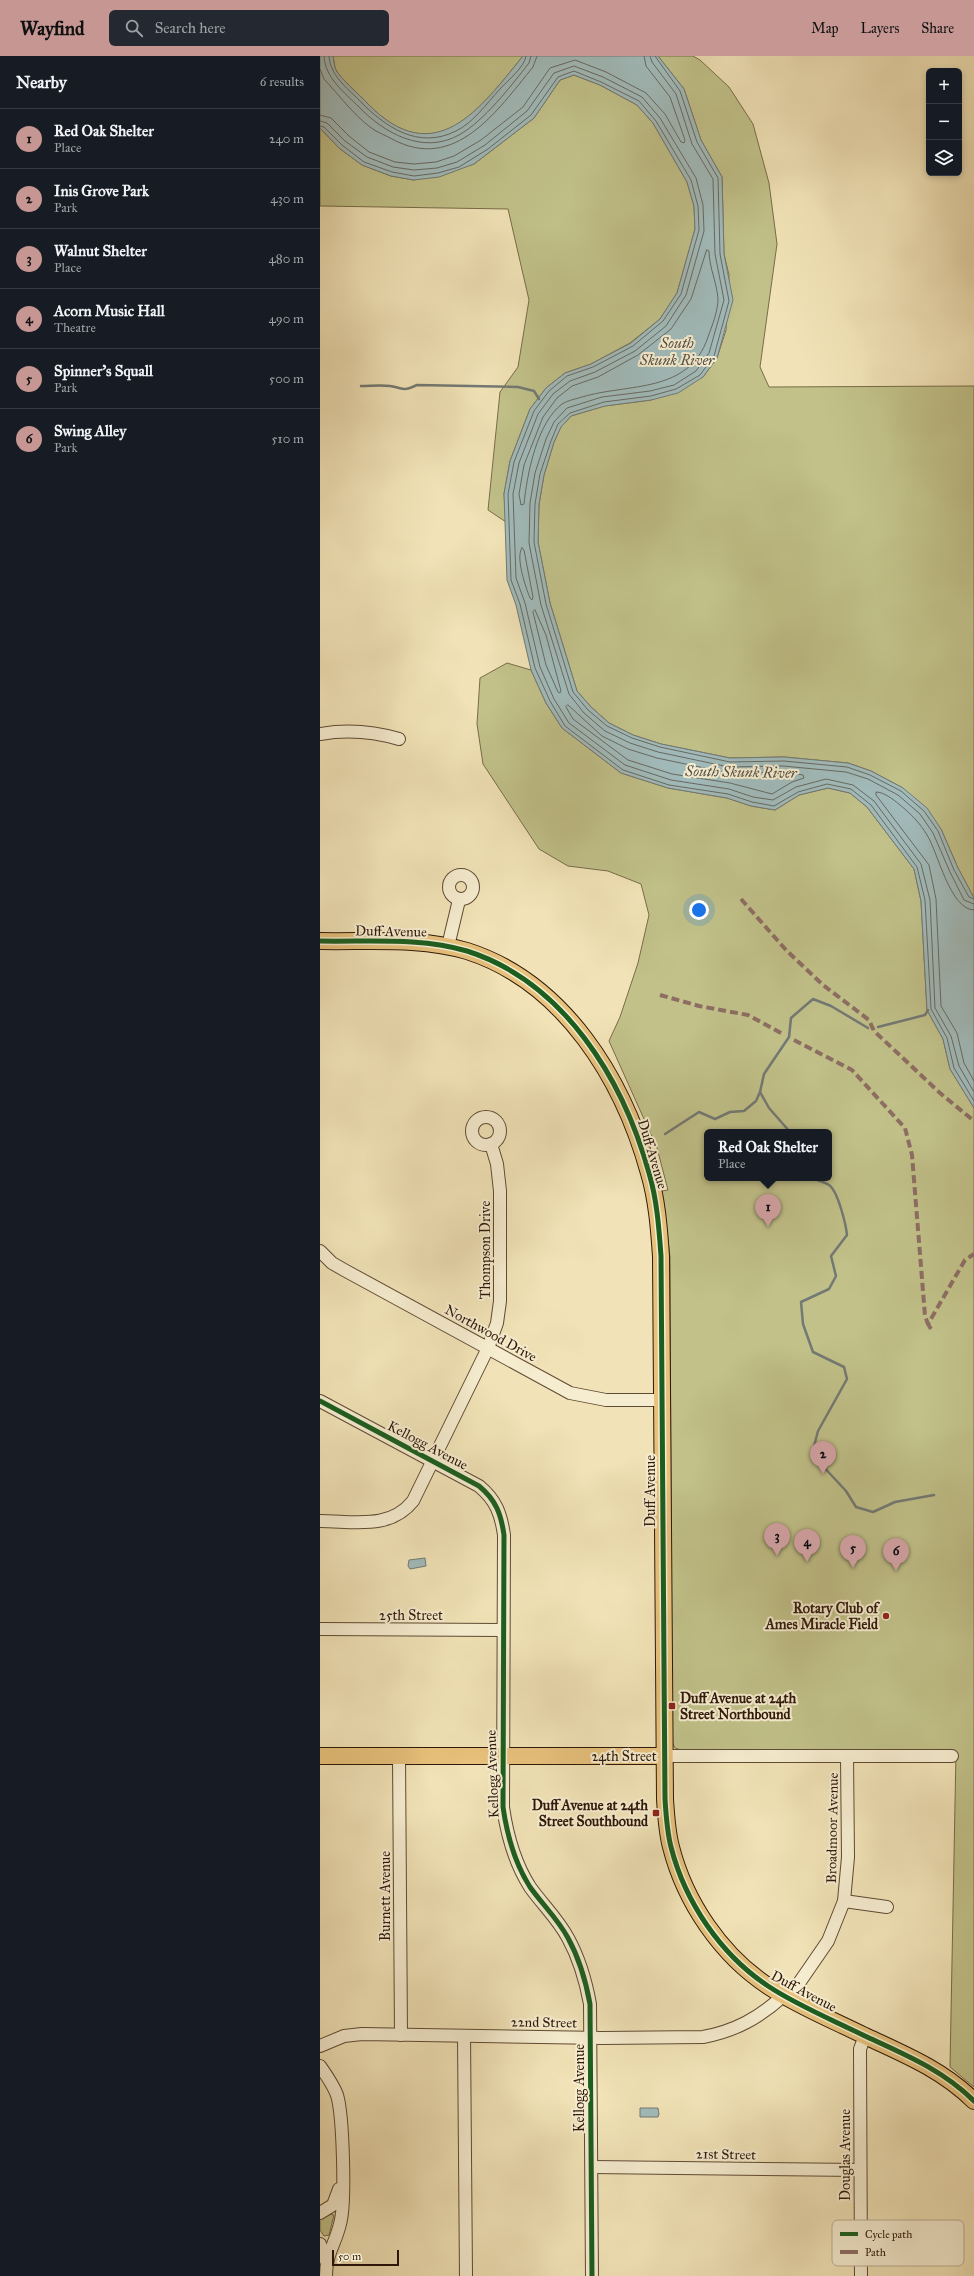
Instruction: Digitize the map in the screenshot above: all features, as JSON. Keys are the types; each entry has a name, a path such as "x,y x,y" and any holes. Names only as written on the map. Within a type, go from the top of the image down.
{"main road":[{"name":"Duff Avenue","path":"320,941 428,943 448,946 487,958 522,977 539,989 568,1017 586,1040 617,1090 639,1141 650,1173 657,1214 661,1256 665,1799 670,1846 677,1868 691,1898 706,1924 726,1950 746,1970 785,1997 865,2036 919,2060 949,2078 974,2101"},
{"name":"24th Street","path":"320,1756 664,1756"}],"street":[{"path":"320,734 356,731 379,733 399,739"},
{"path":"448,946 459,900"},
{"name":"Thompson Drive","path":"320,1521 389,1520 399,1515 413,1501 488,1348 497,1323 500,1301 500,1191 491,1144"},
{"name":"Northwood Drive","path":"320,1251 332,1262 346,1271 570,1393 606,1400 662,1400"},
{"name":"Kellogg Avenue","path":"320,1401 479,1486 489,1494 497,1507 504,1535 502,1756 503,1807 506,1832 529,1886 568,1938 578,1962 590,2004 592,2276"},
{"name":"25th Street","path":"320,1629 502,1630"},
{"name":"Burnett Avenue","path":"400,1756 401,2035"},
{"name":"24th Street","path":"664,1756 952,1756"},
{"name":"Broadmoor Avenue","path":"785,1997 828,1941 844,1900 848,1857 847,1756"},
{"name":"Broadmoor Avenue","path":"844,1900 887,1907"},
{"name":"22nd Street","path":"320,2046 344,2036 401,2035 685,2039 719,2034 753,2020 785,1997"},
{"path":"464,2036 466,2276"},
{"name":"Douglas Avenue","path":"860,2220 860,2049 865,2036"},
{"path":"320,2066 337,2095 341,2113 341,2223 326,2260"},
{"name":"21st Street","path":"592,2167 860,2170"},
{"path":"320,2213 333,2205 342,2178"},
{"path":"320,2244 326,2260 326,2276"},
{"name":"Douglas Avenue","path":"861,2266 861,2276"}],"green space":[{"path":"333,56 523,56 490,96 473,113 454,126 435,133 414,133 392,124 368,104 337,72"},
{"path":"658,56 693,56 700,60 729,87 753,124 769,183 777,244 760,367 769,387 974,386 974,898 958,868 941,829 903,788 871,771 848,763 784,757 730,758 661,744 633,735 609,723 591,707 577,691 550,603 538,542 539,505 544,475 554,442 561,427 571,416 604,406 651,400 703,377 717,358 726,330 729,275 724,254 722,177 701,140 684,89"},
{"path":"574,75 600,85 637,105 653,123 687,182 694,206 695,229 677,293 660,319 630,343 591,364 565,373 546,388 530,409 510,461 504,494 506,522 488,510 500,392 518,367 529,300 508,209 320,206 320,128 339,148 362,165 391,176 414,180 474,164 534,118 560,80"},
{"path":"507,663 531,670 546,703 562,728 621,773 668,788 727,798 751,806 775,810 799,795 828,788 850,793 867,807 914,869 921,901 927,1010 943,1039 950,1069 974,1108 974,2087 950,2067 956,1752 681,1750 675,1748 672,1742 670,1257 662,1191 668,1190 657,1148 609,1041 620,1017 638,963 649,915 641,884 608,871 568,866 539,849 483,764 477,724 480,678"},
{"path":"330,2214 334,2215 329,2235 324,2236 320,2230 320,2218"}],"water":[{"name":"South Skunk River","path":"320,56 333,56 337,72 368,104 392,124 414,133 435,133 454,125 473,112 507,76 523,56 658,56 684,89 701,140 722,177 724,254 733,300 717,358 703,377 678,393 651,400 605,406 571,416 561,427 554,442 544,475 539,504 538,542 550,603 577,691 591,707 609,723 633,735 661,744 730,758 784,757 848,763 871,771 903,788 927,808 941,829 958,868 974,898 974,1108 950,1069 943,1039 927,1010 921,901 914,869 867,807 850,793 828,788 799,795 775,810 751,806 727,798 668,788 621,773 562,728 546,703 531,670 516,605 507,580 504,494 510,461 530,409 546,388 565,373 591,364 631,343 660,319 677,293 695,229 694,206 687,182 653,123 637,105 600,85 574,75 560,80 534,118 474,164 439,177 414,180 391,176 362,165 339,148 320,128"},
{"path":"425,1558 426,1566 410,1569 408,1566 409,1560"},
{"path":"640,2108 658,2108 658,2117 640,2117"}],"waterway":[{"path":"361,386 387,386 403,389 417,385 518,387 534,391 539,399"},
{"path":"787,1129 769,1108 760,1092 764,1074 789,1037 791,1018 813,999 831,1006 868,1028"},
{"path":"878,1027 925,1015 928,1010"},
{"path":"665,1134 699,1112 715,1119 730,1112 744,1111 756,1101 760,1092"},
{"path":"820,1181 832,1188 841,1208 847,1235 831,1256 836,1276 829,1289 801,1302 803,1324 813,1352 844,1367 847,1379 818,1431 813,1450 821,1464 846,1491 856,1507 873,1512 895,1502 934,1495"}],"marked path":[{"path":"741,899 786,950 823,985 869,1020 874,1031 940,1093 974,1121"},
{"path":"660,995 699,1006 748,1015 783,1034"},
{"path":"794,1040 852,1070 905,1128 912,1155 925,1316 928,1324"},
{"path":"931,1329 928,1324 965,1260 974,1254"}],"cycle path":[{"path":"320,941 394,941 431,944 467,951 502,966 533,986 560,1010 585,1038 606,1070 623,1103 638,1138 652,1183 656,1204 661,1256 665,1799 666,1817 671,1847 677,1867 685,1888 707,1926 720,1943 751,1973 779,1993 803,2006 894,2049 936,2072 949,2080 974,2101"},
{"path":"320,1401 479,1486 494,1502 501,1520 504,1535 503,1807 509,1838 515,1858 524,1878 560,1924 568,1938 582,1970 590,2004 592,2276"}],"place":[{"name":"Red Oak Shelter","path":"768,1227"},
{"name":"Inis Grove Park","path":"823,1474"},
{"name":"Walnut Shelter","path":"777,1556"},
{"name":"Acorn Music Hall","path":"807,1562"},
{"name":"Spinner's Squall","path":"853,1568"},
{"name":"Swing Alley","path":"896,1571"},
{"name":"Rotary Club of Ames Miracle Field","path":"886,1616"},
{"name":"Duff Avenue at 24th Street Northbound","path":"672,1706"},
{"name":"Duff Avenue at 24th Street Southbound","path":"656,1813"}]}
